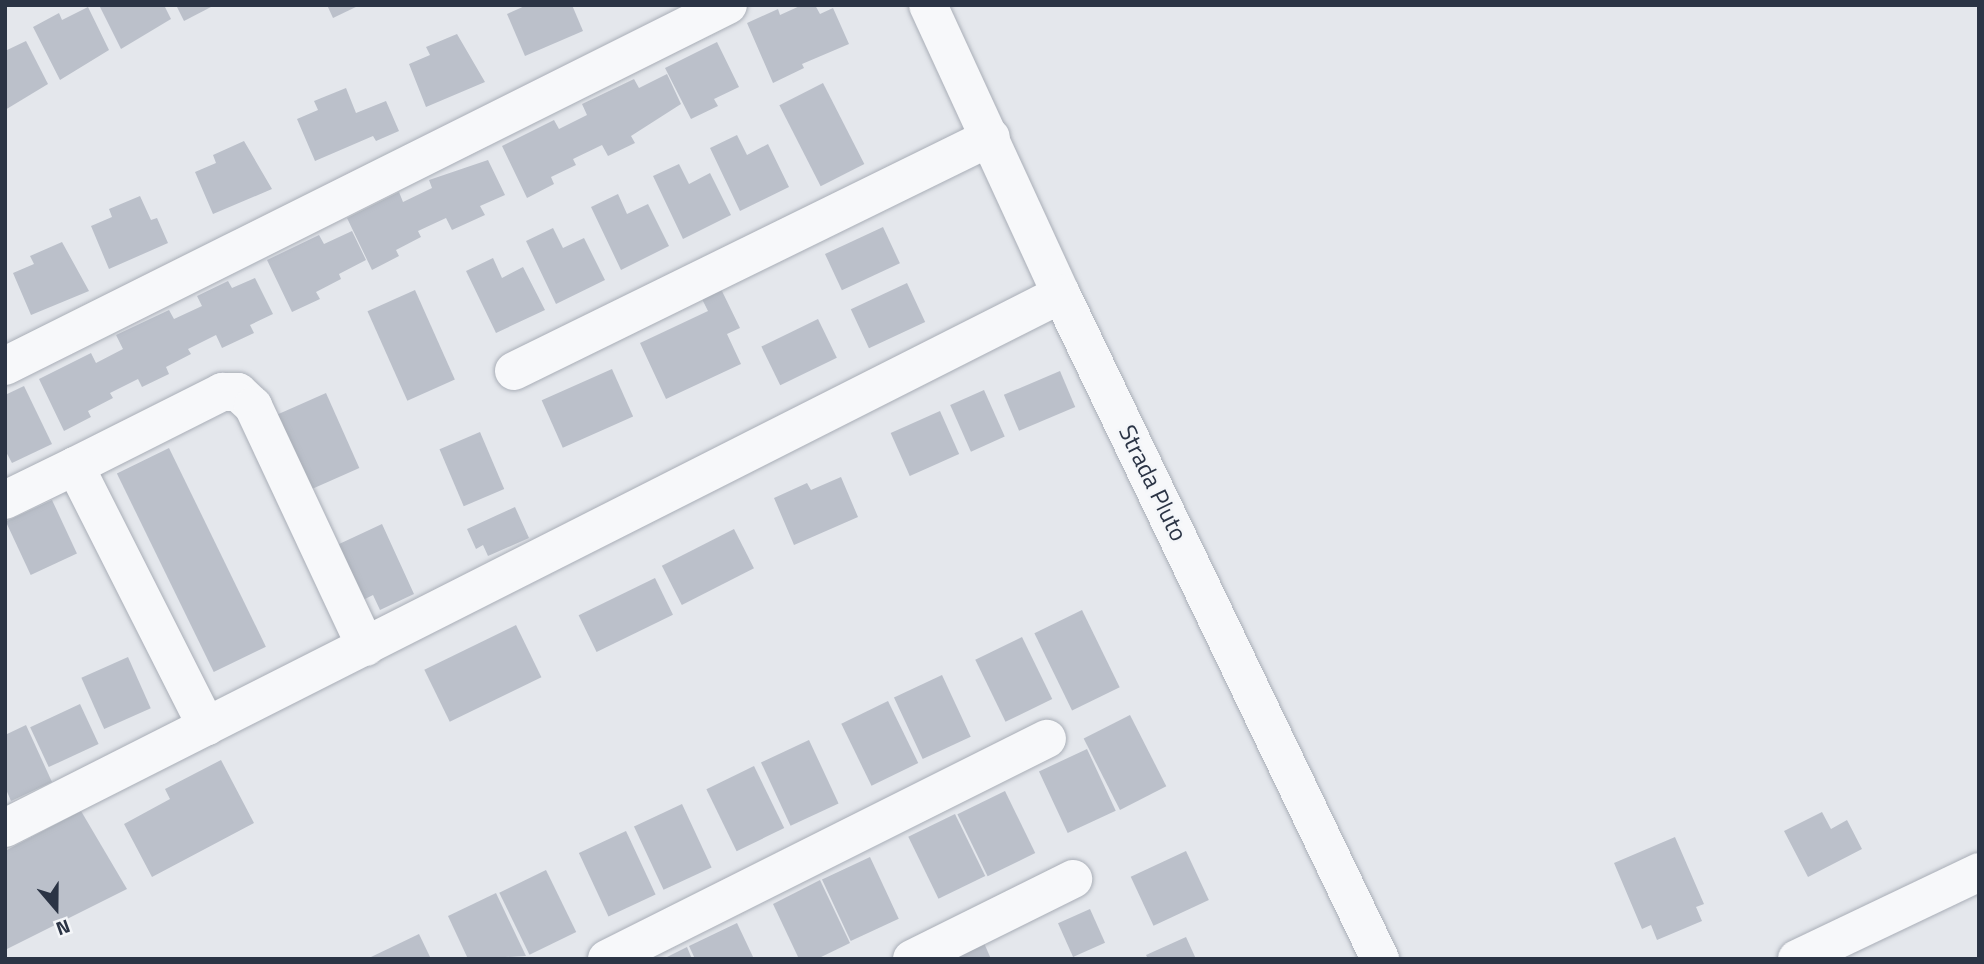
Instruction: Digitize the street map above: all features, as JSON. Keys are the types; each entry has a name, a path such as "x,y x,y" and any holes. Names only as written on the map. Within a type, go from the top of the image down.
{"street":[{"path":"5,366 728,5"},
{"name":"Strada Pluto","path":"928,5 1061,294 1380,959"},
{"path":"513,370 991,137"},
{"path":"5,828 366,648 1061,294"},
{"path":"5,500 222,392 238,392 253,406 366,648"},
{"path":"75,466 207,727"},
{"path":"607,959 1047,739"},
{"path":"1797,959 1979,872"},
{"path":"912,959 1073,879"}],"building":[{"path":"99,5 164,5 171,19 121,49"},
{"path":"176,5 210,5 211,7 184,21"},
{"path":"327,5 360,5 333,18"},
{"path":"527,5 572,5 583,31 525,56 507,14"},
{"path":"802,5 815,5 820,14 833,8 849,44 802,64 804,68 773,83 747,23 778,9 780,15"},
{"path":"88,7 109,50 60,80 33,27 59,13 62,20"},
{"path":"457,34 485,82 426,107 409,64 430,55 426,47"},
{"path":"26,41 48,84 5,110 5,51"},
{"path":"717,42 739,87 714,99 718,106 691,119 665,68"},
{"path":"667,74 681,104 631,136 635,143 608,156 602,145 573,159 576,165 551,177 554,184 527,198 502,146 554,120 559,129 587,115 582,104 634,79 639,88"},
{"path":"823,83 864,164 821,186 779,105"},
{"path":"346,88 356,113 386,101 399,131 376,141 373,136 315,161 297,119 318,110 314,101"},
{"path":"737,135 747,155 768,144 789,187 740,211 710,148"},
{"path":"244,141 272,189 213,214 195,172 216,163 213,155"},
{"path":"488,160 505,195 480,206 485,215 452,230 446,218 418,231 421,237 396,250 399,256 372,270 347,218 399,192 403,202 432,188 429,180"},
{"path":"679,164 689,184 710,173 731,215 683,239 653,176"},
{"path":"618,194 627,214 648,204 669,246 621,270 591,207"},
{"path":"140,196 151,220 157,218 168,243 109,269 91,226 112,217 109,209"},
{"path":"883,227 900,263 842,290 825,254"},
{"path":"553,228 563,248 584,238 605,280 556,304 526,241"},
{"path":"352,231 366,260 339,274 341,279 316,292 320,299 292,312 267,260 319,235 324,244"},
{"path":"62,242 89,291 31,315 13,273 34,264 30,256"},
{"path":"493,258 502,278 523,267 545,310 496,333 466,271"},
{"path":"255,278 273,314 250,325 254,333 222,348 216,335 188,349 191,354 166,367 169,374 142,387 138,379 110,393 113,398 88,411 91,417 64,431 39,379 91,353 96,363 123,349 116,335 169,310 174,319 202,306 197,296 228,281 232,288"},
{"path":"907,283 925,322 869,348 851,309"},
{"path":"720,287 740,328 727,334 741,364 666,399 640,343 708,311 701,297"},
{"path":"415,290 455,380 407,401 367,311"},
{"path":"818,319 837,358 780,385 761,347"},
{"path":"612,369 633,417 563,448 542,400"},
{"path":"1060,371 1075,407 1019,431 1004,395"},
{"path":"24,386 52,444 12,463 5,450 5,395"},
{"path":"984,390 1005,437 971,452 950,405"},
{"path":"326,393 359,468 309,490 276,415"},
{"path":"940,411 959,454 910,476 891,433"},
{"path":"480,432 504,489 464,506 439,449"},
{"path":"169,448 266,647 214,672 117,473"},
{"path":"841,477 858,517 794,545 774,498 807,483 811,490"},
{"path":"52,500 77,553 31,575 6,522"},
{"path":"515,507 529,538 488,556 483,545 476,549 467,529"},
{"path":"382,524 414,594 380,610 373,595 363,600 337,545"},
{"path":"734,529 754,568 682,605 662,566"},
{"path":"655,578 673,615 597,652 579,615"},
{"path":"1082,610 1120,687 1072,711 1034,633"},
{"path":"516,625 541,677 450,722 424,670"},
{"path":"1022,637 1052,699 1006,722 975,660"},
{"path":"128,657 151,708 104,729 81,678"},
{"path":"942,675 971,737 923,759 894,697"},
{"path":"888,701 918,763 872,786 841,724"},
{"path":"80,704 99,744 49,767 30,727"},
{"path":"1130,715 1166,786 1120,810 1084,739"},
{"path":"26,725 52,782 11,801 5,787 5,735"},
{"path":"809,740 839,803 791,826 761,762"},
{"path":"1087,749 1116,811 1068,833 1039,771"},
{"path":"221,760 254,823 152,877 124,824 170,799 165,789"},
{"path":"754,766 784,828 737,851 706,789"},
{"path":"1005,791 1035,853 988,876 957,814"},
{"path":"682,804 712,867 664,890 634,826"},
{"path":"81,811 127,889 5,950 5,851"},
{"path":"1822,812 1831,829 1847,820 1862,849 1808,877 1784,831"},
{"path":"955,814 985,876 939,899 908,837"},
{"path":"626,831 656,894 608,916 579,853"},
{"path":"1675,837 1704,904 1696,907 1702,921 1657,940 1651,925 1642,929 1614,863"},
{"path":"1186,851 1209,900 1154,926 1131,877"},
{"path":"870,857 899,919 851,941 822,879"},
{"path":"546,870 576,932 530,955 499,893"},
{"path":"820,880 850,943 817,959 799,959 773,904"},
{"path":"496,893 526,956 468,959 448,916"},
{"path":"1090,909 1105,943 1073,957 1058,923"},
{"path":"737,923 754,959 695,959 689,946"},
{"path":"419,934 431,959 372,959 371,957"},
{"path":"1186,937 1196,959 1148,959 1146,955"},
{"path":"984,943 991,959 950,959"},
{"path":"687,947 692,959 663,959"}]}
